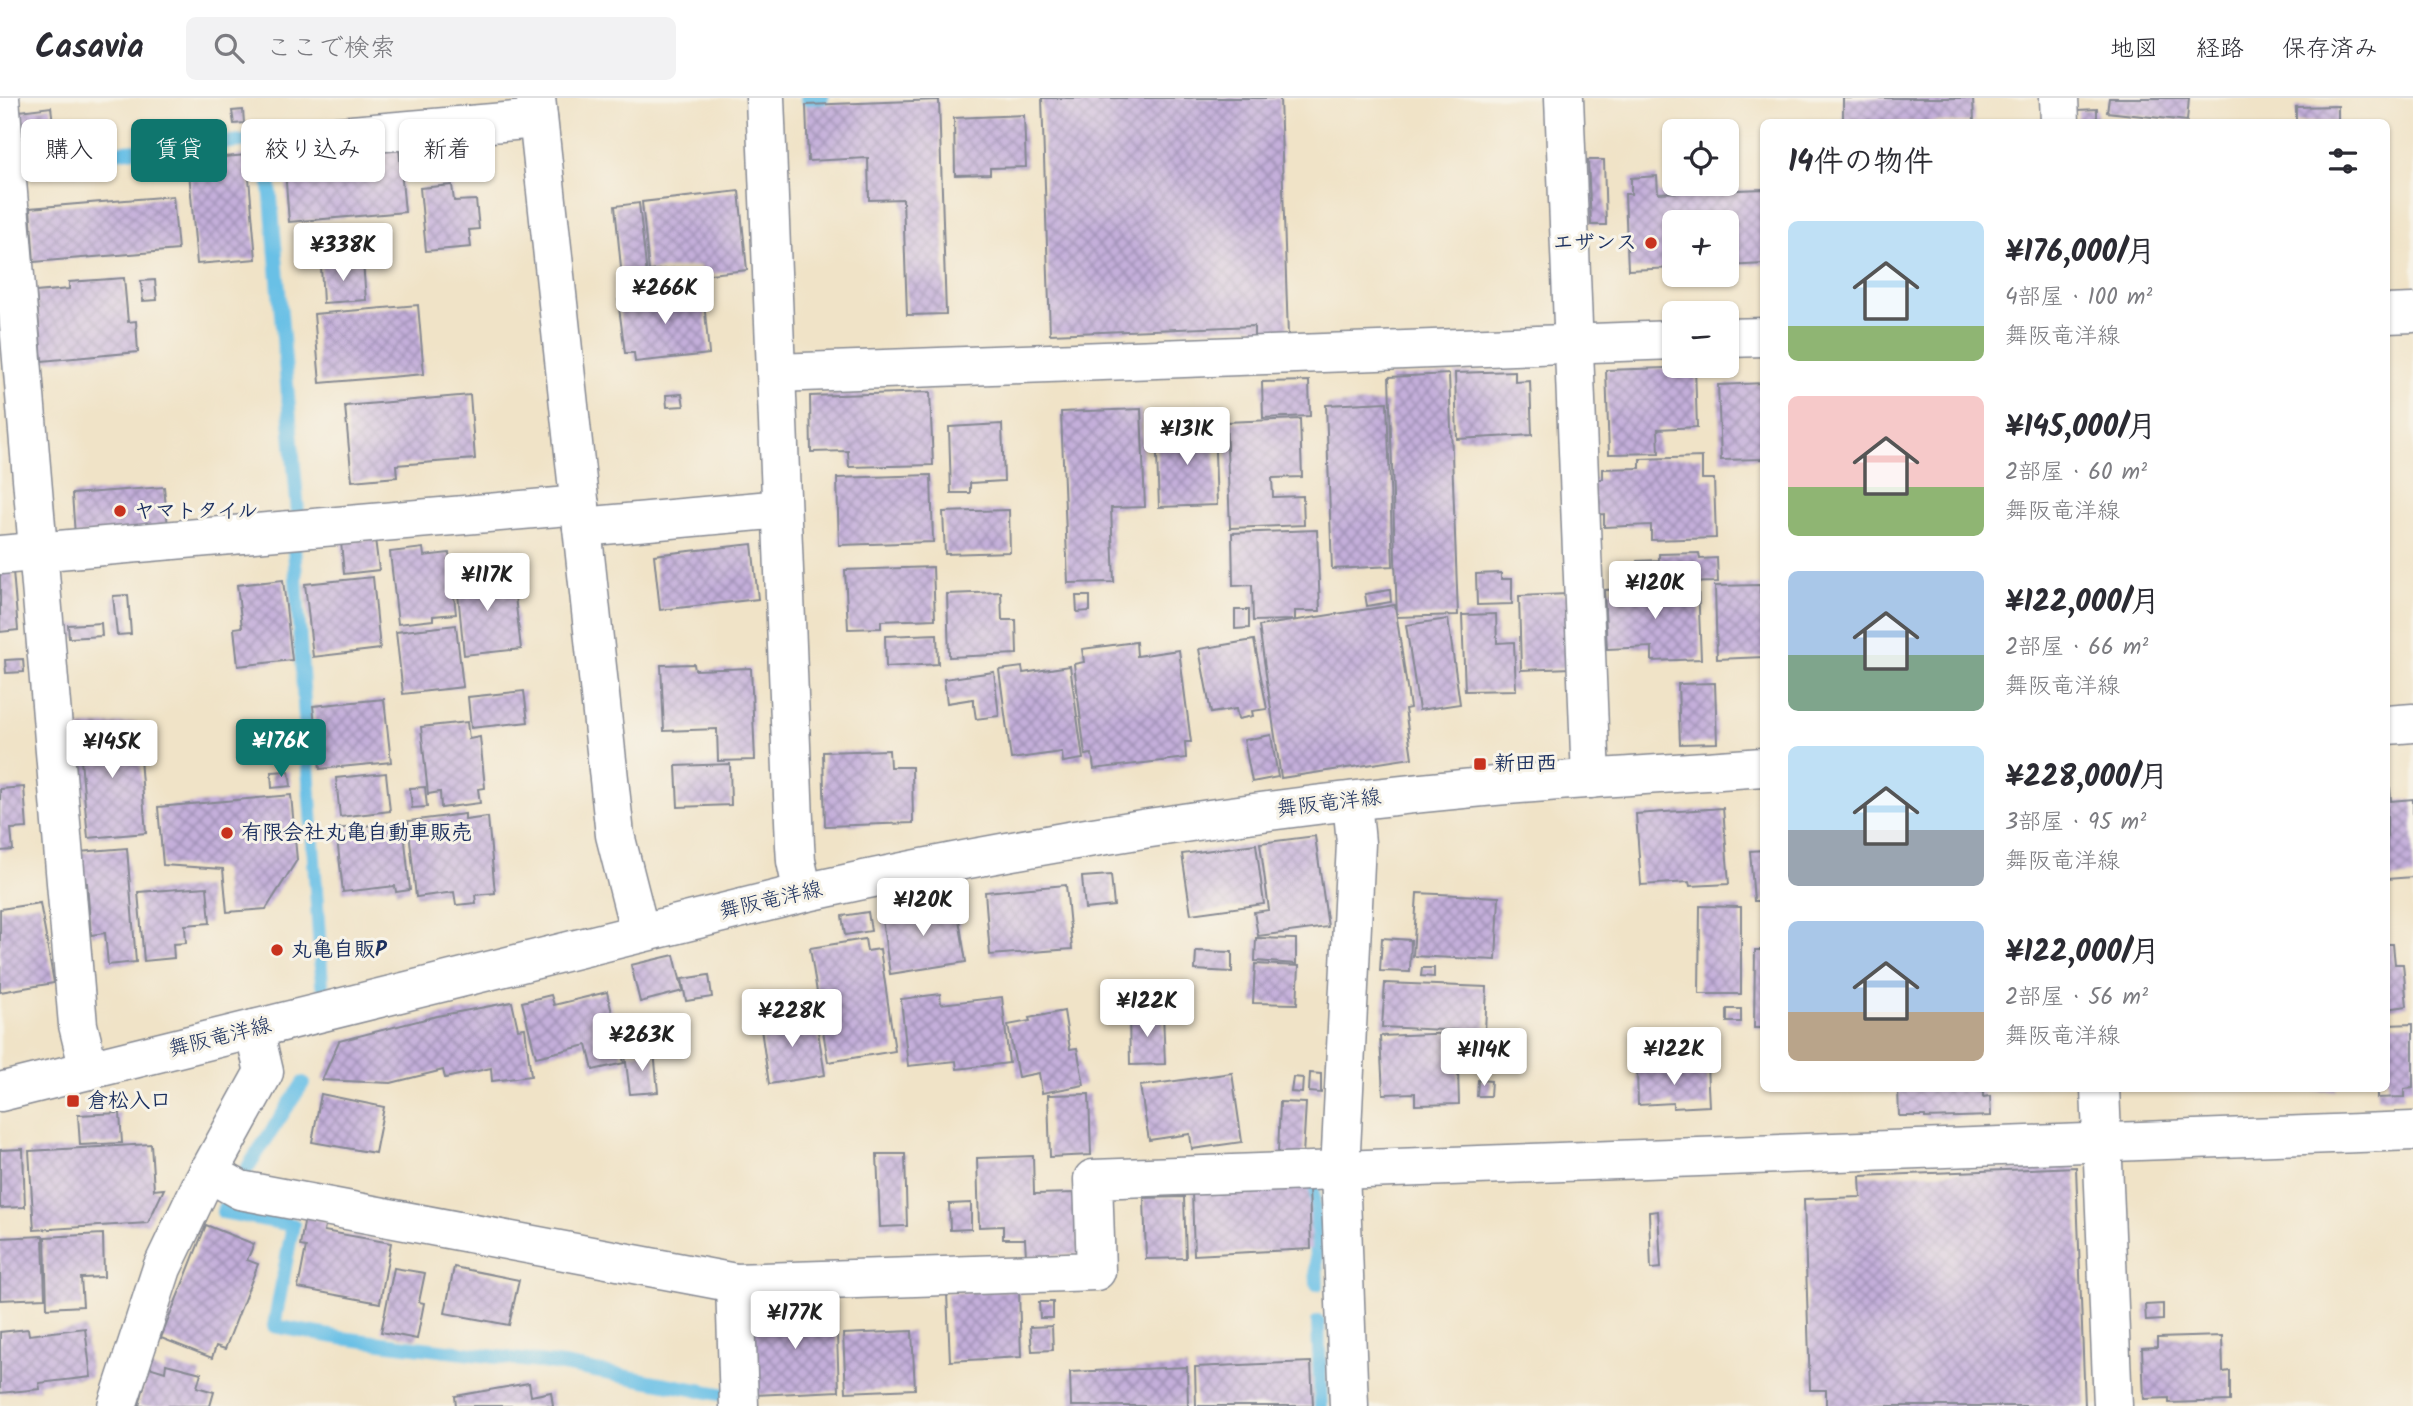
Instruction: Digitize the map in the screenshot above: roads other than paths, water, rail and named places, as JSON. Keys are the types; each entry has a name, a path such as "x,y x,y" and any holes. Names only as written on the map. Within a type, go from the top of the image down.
{"street":[{"path":"0,98 3,164 78,1026 89,1070"},
{"path":"765,98 795,853 803,893"},
{"path":"1564,98 1591,779"},
{"path":"2059,98 2060,119"},
{"path":"385,128 537,108 615,835 640,933"},
{"path":"2390,314 2413,313"},
{"path":"1739,338 1760,337"},
{"path":"776,373 1662,341"},
{"path":"0,555 581,516 781,509"},
{"path":"2390,725 2413,723"},
{"name":"舞阪竜洋線","path":"0,1092 803,893 886,874 1053,843 1221,817 1352,801 1475,788 1760,767"},
{"path":"1349,1406 1340,1171 1356,844 1352,801"},
{"path":"117,1406 162,1268 208,1172 264,1073 254,1029"},
{"path":"2100,1092 2113,1406"},
{"path":"208,1172 240,1190 735,1283 1096,1271 1093,1179 2413,1131"},
{"path":"735,1283 739,1406"}],"waterway":[{"path":"807,99 822,98"},
{"path":"19,160 266,139 298,513"},
{"path":"294,547 322,984"},
{"path":"246,1170 303,1083"},
{"path":"1313,1189 1317,1284"},
{"path":"224,1208 223,1212 293,1225 274,1326 341,1338 563,1365 725,1395"},
{"path":"1318,1322 1321,1406"}],"place":[{"name":"エザンス","path":"1651,243"},
{"name":"ヤマトタイル","path":"120,511"},
{"name":"新田西","path":"1480,764"},
{"name":"有限会社丸亀自動車販売","path":"227,833"},
{"name":"丸亀自販P","path":"277,950"},
{"name":"倉松入口","path":"73,1101"}]}
